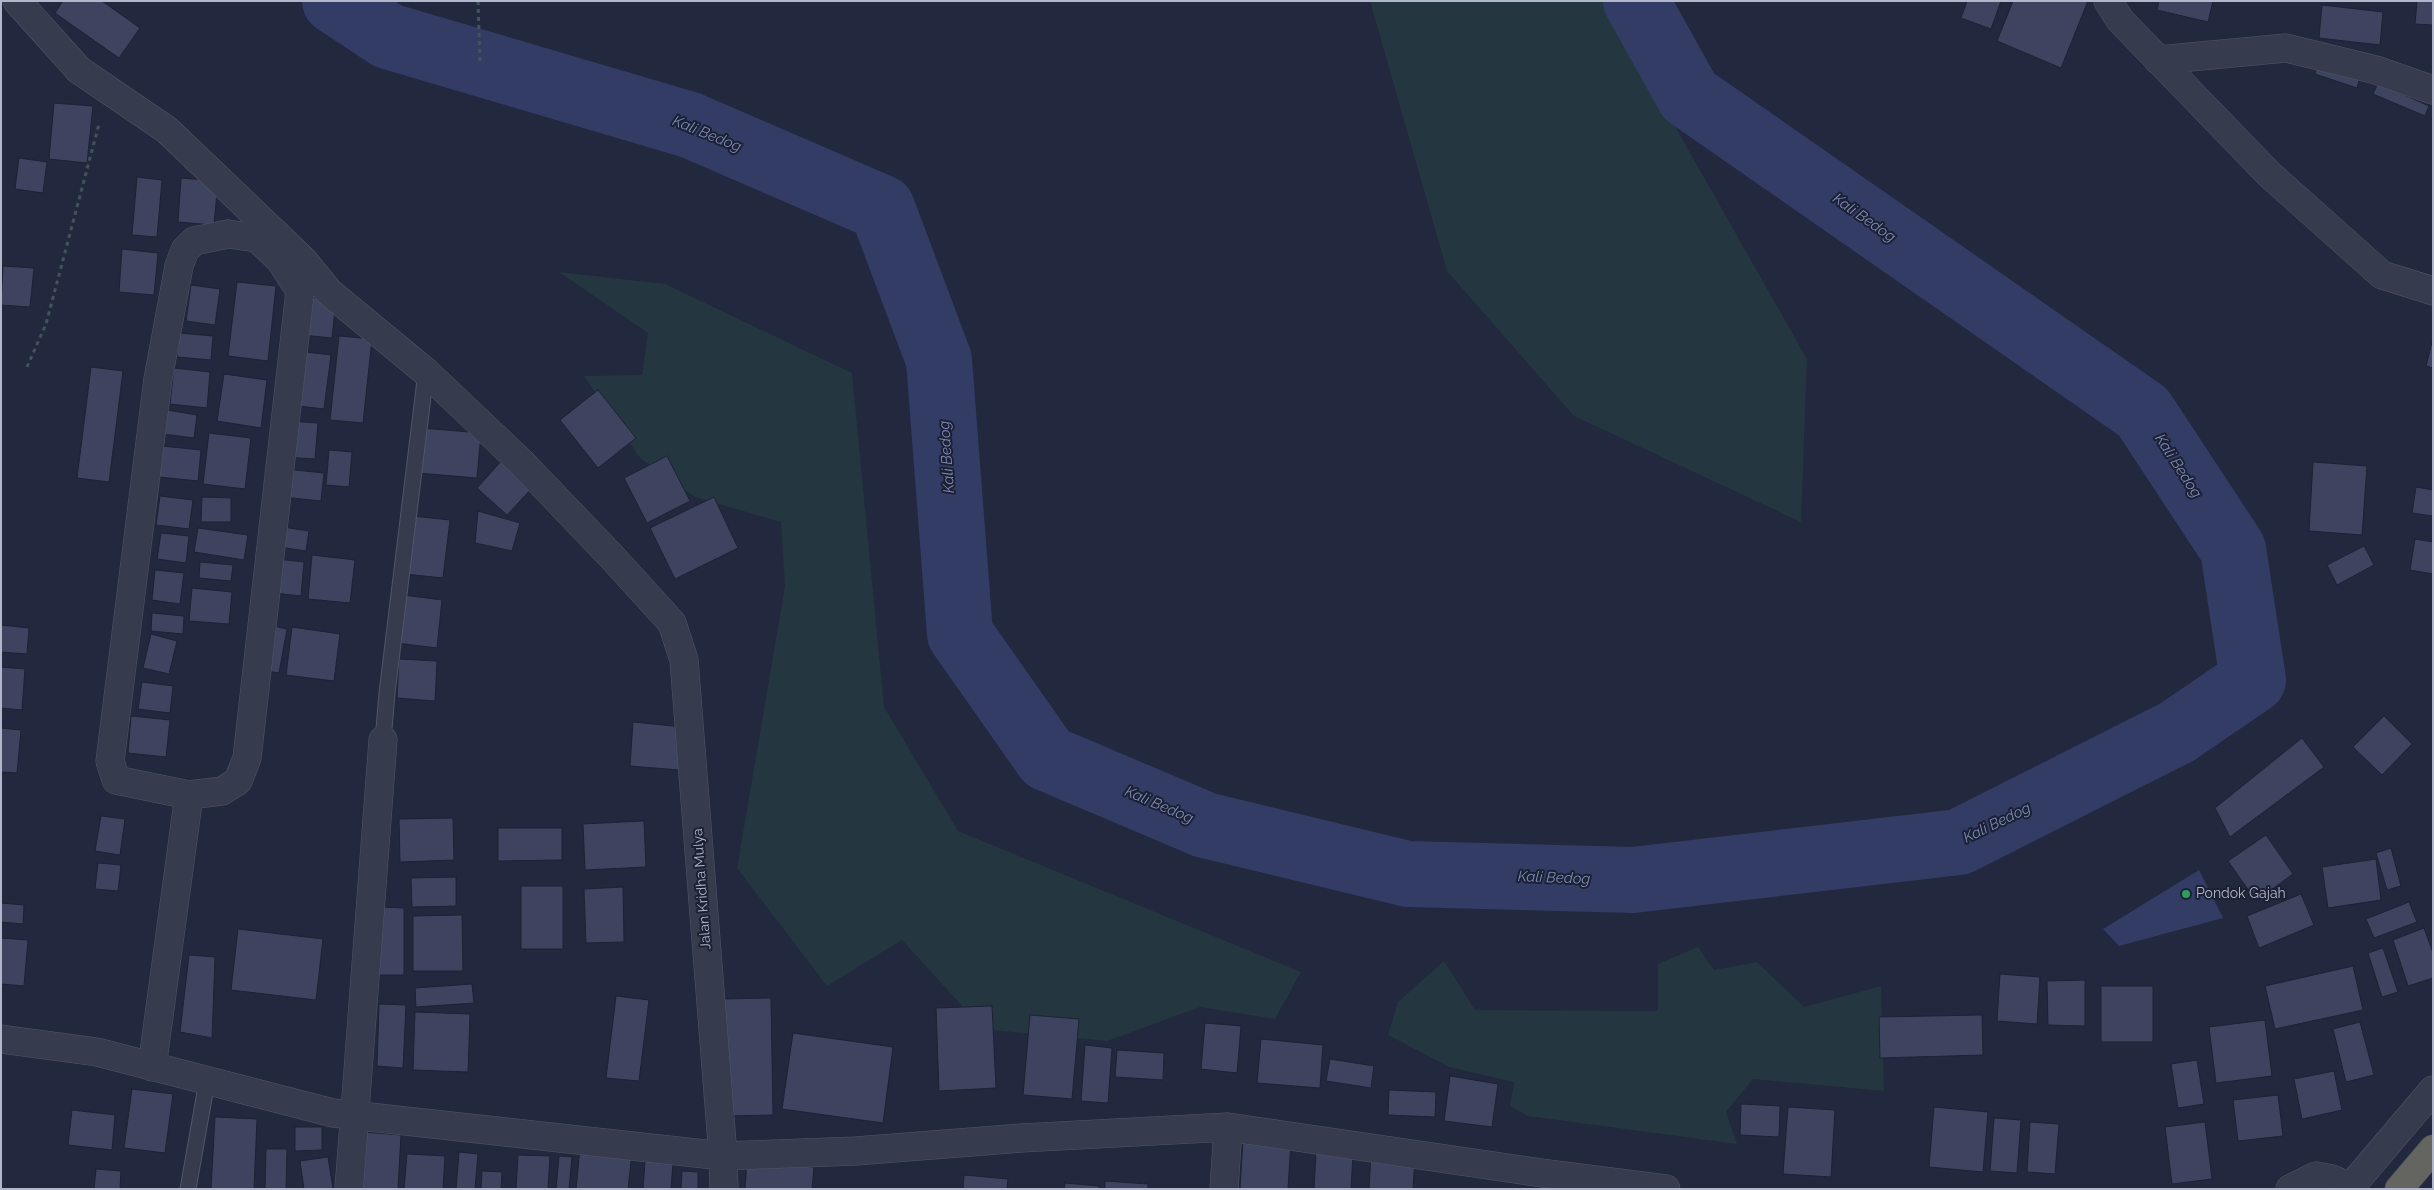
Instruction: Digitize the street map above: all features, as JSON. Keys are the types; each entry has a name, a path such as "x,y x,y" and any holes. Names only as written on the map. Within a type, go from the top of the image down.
{"highway":[{"path":"2399,1189 2433,1149"}],"street":[{"path":"18,1 79,70 108,92 167,130 303,260 329,292 426,372"},
{"path":"2108,1 2120,20 2269,174 2382,275 2433,291"},
{"path":"2158,60 2286,48 2376,70 2433,90"},
{"path":"228,234 256,238 280,260 300,291 247,758 238,781 222,791 189,795 116,780 110,761 158,379 179,266 185,250 194,241 228,234"},
{"name":"Jalan Kridha Mulya","path":"426,372 522,463 672,623 684,660 724,1189"},
{"path":"349,1189 383,740"},
{"path":"152,1067 189,795"},
{"path":"1,1038 97,1052 333,1114 723,1156 856,1151 1022,1138 1228,1128 1541,1181 1666,1189"},
{"path":"2290,1189 2316,1176 2332,1179 2349,1188 2433,1090"},
{"path":"1224,1189 1228,1128"}],"lane":[{"path":"383,740 426,372"},
{"path":"188,1189 207,1081"}],"path":[{"path":"478,1 480,63"},
{"path":"27,367 46,324 108,92"}],"shaded area":[{"path":"1370,1 1604,1 1807,359 1801,522 1574,416 1447,271"},
{"path":"559,272 665,284 852,373 884,707 958,831 1301,972 1275,1019 1200,1007 1107,1041 983,1029 902,940 827,986 737,868 785,586 781,522 695,497 640,458 584,376 642,375 648,333"},
{"path":"1698,947 1714,970 1757,962 1804,1007 1881,986 1884,1091 1753,1079 1726,1112 1737,1144 1528,1116 1510,1106 1514,1082 1449,1067 1388,1035 1398,1002 1444,961 1475,1010 1658,1011 1658,964"}],"water":[{"name":"Pondok Gajah","path":"2199,870 2223,918 2119,946 2103,929"}],"building":[{"path":"63,1 102,1 140,28 119,58 55,13"},
{"path":"1967,1 2001,1 1991,29 1961,18"},
{"path":"2013,1 2088,1 2061,68 1997,41"},
{"path":"2159,1 2213,1 2208,22 2157,10"},
{"path":"2417,1 2433,1 2433,25 2415,24"},
{"path":"2322,5 2383,12 2380,45 2319,38"},
{"path":"2318,62 2360,77 2357,88 2315,74"},
{"path":"2378,83 2429,106 2425,116 2373,94"},
{"path":"54,103 93,106 87,163 49,159"},
{"path":"19,158 47,162 43,193 15,189"},
{"path":"137,177 162,180 157,237 132,235"},
{"path":"181,178 218,181 214,225 178,222"},
{"path":"122,249 158,253 154,295 119,292"},
{"path":"3,266 34,268 30,307 1,305"},
{"path":"237,282 276,286 268,361 228,356"},
{"path":"191,285 220,289 215,325 186,321"},
{"path":"306,297 336,300 332,338 302,335"},
{"path":"179,333 213,336 211,360 177,357"},
{"path":"339,336 372,339 363,423 330,420"},
{"path":"2433,338 2433,368 2426,366"},
{"path":"297,351 331,355 324,409 290,405"},
{"path":"91,367 123,371 109,482 77,478"},
{"path":"174,368 210,372 207,408 170,404"},
{"path":"224,374 267,380 261,428 217,421"},
{"path":"598,390 636,438 598,468 560,420"},
{"path":"167,410 197,415 194,438 163,434"},
{"path":"287,421 318,423 315,459 283,457"},
{"path":"422,428 481,433 477,478 418,473"},
{"path":"209,433 251,438 245,489 203,484"},
{"path":"162,446 201,450 198,481 159,477"},
{"path":"329,450 352,452 349,487 326,485"},
{"path":"667,456 690,501 647,523 624,478"},
{"path":"504,458 534,486 507,515 477,488"},
{"path":"2313,462 2367,466 2362,535 2309,531"},
{"path":"285,469 324,473 321,501 282,497"},
{"path":"2416,487 2433,490 2433,516 2412,513"},
{"path":"160,496 193,500 189,529 156,525"},
{"path":"202,497 231,498 231,522 201,522"},
{"path":"714,497 738,548 675,579 650,528"},
{"path":"478,511 520,523 512,551 475,543"},
{"path":"412,516 450,520 443,578 405,574"},
{"path":"276,526 309,531 306,551 273,546"},
{"path":"198,528 248,535 244,560 194,552"},
{"path":"161,533 189,536 186,563 157,559"},
{"path":"2415,539 2433,542 2433,574 2410,570"},
{"path":"2364,546 2374,565 2337,585 2327,565"},
{"path":"312,555 355,560 350,603 308,599"},
{"path":"277,559 304,562 301,596 273,593"},
{"path":"200,562 233,565 231,581 199,578"},
{"path":"155,570 184,573 180,604 152,600"},
{"path":"192,588 232,592 229,624 189,621"},
{"path":"403,595 442,600 437,648 397,643"},
{"path":"152,613 184,616 183,634 151,631"},
{"path":"1,625 29,628 27,654 1,652"},
{"path":"269,625 287,629 279,673 261,670"},
{"path":"292,627 340,634 334,681 286,675"},
{"path":"151,634 177,641 169,674 143,668"},
{"path":"399,659 437,661 435,701 397,698"},
{"path":"1,667 25,669 22,710 1,708"},
{"path":"142,682 173,686 170,713 138,709"},
{"path":"131,716 170,720 166,757 128,753"},
{"path":"2384,716 2412,744 2382,775 2353,747"},
{"path":"633,722 683,727 679,770 630,766"},
{"path":"1,728 21,730 17,773 1,772"},
{"path":"2302,738 2324,767 2230,837 2215,808"},
{"path":"101,816 125,819 120,855 95,851"},
{"path":"453,818 454,860 400,862 399,819"},
{"path":"644,821 646,867 585,870 583,824"},
{"path":"498,828 562,828 562,860 498,861"},
{"path":"2266,835 2293,874 2256,901 2228,861"},
{"path":"2391,848 2401,886 2387,890 2376,853"},
{"path":"2376,859 2381,900 2328,908 2322,867"},
{"path":"98,863 121,865 118,891 95,889"},
{"path":"456,877 456,906 412,907 411,878"},
{"path":"521,886 563,886 563,949 521,949"},
{"path":"623,887 624,942 586,943 584,889"},
{"path":"2301,894 2314,925 2259,948 2247,916"},
{"path":"2409,902 2417,922 2374,938 2366,919"},
{"path":"1,903 24,905 23,924 1,922"},
{"path":"379,907 404,908 404,975 378,975"},
{"path":"462,915 463,971 413,971 413,916"},
{"path":"2424,928 2433,953 2433,978 2408,986 2393,940"},
{"path":"238,929 323,939 316,1000 231,990"},
{"path":"1,938 28,940 24,986 1,984"},
{"path":"2383,948 2398,992 2382,997 2368,953"},
{"path":"189,955 215,957 212,1038 180,1032"},
{"path":"2353,966 2363,1010 2275,1029 2265,986"},
{"path":"2000,974 2040,977 2037,1024 1997,1021"},
{"path":"2085,980 2085,1026 2048,1025 2047,981"},
{"path":"472,984 474,1003 416,1007 415,988"},
{"path":"2101,986 2153,986 2153,1042 2101,1042"},
{"path":"616,996 649,1000 639,1081 606,1078"},
{"path":"771,998 773,1115 724,1116 722,999"},
{"path":"379,1004 406,1005 403,1068 377,1066"},
{"path":"992,1006 996,1088 939,1091 936,1008"},
{"path":"415,1012 470,1014 468,1072 413,1070"},
{"path":"1030,1015 1079,1019 1072,1099 1023,1095"},
{"path":"1982,1015 1983,1055 1880,1058 1879,1017"},
{"path":"2265,1020 2272,1076 2216,1083 2209,1027"},
{"path":"2360,1022 2374,1075 2346,1082 2333,1029"},
{"path":"1205,1023 1241,1026 1237,1073 1201,1069"},
{"path":"793,1033 893,1047 883,1123 782,1109"},
{"path":"1261,1039 1323,1045 1320,1088 1257,1083"},
{"path":"1085,1045 1112,1048 1108,1103 1081,1101"},
{"path":"1117,1050 1164,1053 1163,1080 1115,1077"},
{"path":"1330,1059 1374,1066 1371,1088 1326,1081"},
{"path":"2197,1060 2204,1104 2178,1108 2171,1064"},
{"path":"2334,1071 2342,1110 2302,1119 2294,1079"},
{"path":"1450,1076 1498,1084 1492,1127 1444,1121"},
{"path":"132,1089 173,1094 165,1153 124,1148"},
{"path":"1389,1090 1436,1092 1435,1117 1388,1115"},
{"path":"2278,1095 2283,1136 2238,1141 2233,1100"},
{"path":"1741,1104 1780,1106 1779,1137 1740,1135"},
{"path":"1788,1107 1835,1110 1831,1177 1783,1174"},
{"path":"1934,1107 1988,1112 1983,1172 1929,1167"},
{"path":"72,1110 115,1115 112,1150 68,1145"},
{"path":"215,1117 257,1119 254,1189 211,1189"},
{"path":"1994,1118 2021,1120 2017,1173 1990,1171"},
{"path":"2030,1122 2059,1124 2055,1174 2027,1172"},
{"path":"2205,1122 2212,1179 2172,1184 2165,1127"},
{"path":"295,1127 322,1127 322,1150 295,1151"},
{"path":"364,1132 401,1135 398,1189 360,1189"},
{"path":"1243,1139 1291,1142 1288,1189 1240,1189"},
{"path":"580,1148 632,1153 628,1189 576,1189"},
{"path":"266,1149 287,1149 286,1189 265,1189"},
{"path":"459,1152 478,1154 475,1189 456,1189"},
{"path":"1316,1152 1353,1154 1351,1189 1314,1189"},
{"path":"1371,1153 1415,1156 1413,1189 1369,1189"},
{"path":"407,1154 445,1156 443,1189 404,1189"},
{"path":"518,1155 550,1156 548,1189 516,1189"},
{"path":"559,1156 572,1157 569,1189 556,1189"},
{"path":"328,1157 333,1189 304,1189 300,1161"},
{"path":"645,1161 673,1163 671,1189 643,1189"},
{"path":"747,1161 814,1167 812,1189 745,1189"},
{"path":"96,1169 121,1171 120,1189 94,1189"},
{"path":"482,1171 502,1172 501,1189 481,1189"},
{"path":"682,1171 698,1172 698,1189 681,1189"},
{"path":"964,1175 1008,1179 1007,1189 963,1189"},
{"path":"1105,1181 1148,1184 1148,1189 1105,1189"},
{"path":"1065,1183 1099,1186 1099,1189 1064,1189"}],"waterway":[{"name":"Kali Bedog","path":"335,1 388,36 690,125 882,208 939,360 960,634 1047,758 1205,825 1408,874 1633,880 1959,842 2177,732 2253,680 2233,549 2143,412 1689,96 1636,1"}],"place":[{"name":"Pondok Gajah","path":"2186,894"}]}
